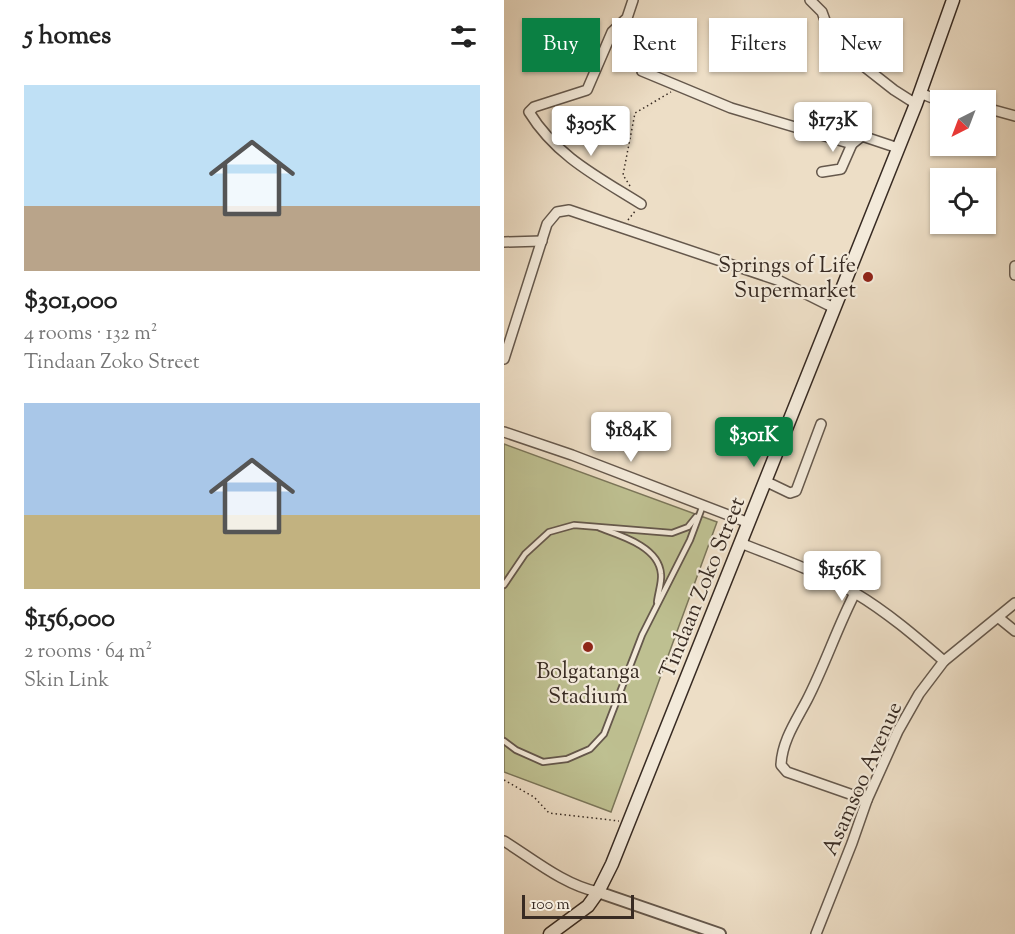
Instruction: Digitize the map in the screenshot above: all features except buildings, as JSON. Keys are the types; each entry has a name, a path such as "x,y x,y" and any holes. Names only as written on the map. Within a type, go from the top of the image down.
{"main road":[{"name":"Tindaan Zoko Street","path":"550,934 588,906 612,864 918,98 953,0"}],"street":[{"path":"627,18 633,0"},
{"path":"810,0 822,12 830,34 838,46 894,90 930,100"},
{"path":"612,32 587,90 534,107 529,113 555,147 578,165 640,204"},
{"path":"646,72 731,108 852,144"},
{"path":"996,111 1015,116"},
{"path":"822,172 841,169 852,144 862,136 898,148"},
{"path":"504,358 547,224 557,212 569,210 780,281 834,308"},
{"path":"504,242 542,241"},
{"path":"1015,266 1015,275"},
{"path":"765,481 790,494 796,491 821,424"},
{"path":"504,432 572,455 749,522"},
{"path":"740,543 800,566 855,593 896,621 944,661"},
{"path":"855,593 791,729 781,765 787,772 867,800"},
{"name":"Asamsoo Avenue","path":"816,934 867,800 898,731 919,694 944,661 1015,603"},
{"path":"999,618 1015,631"},
{"path":"504,841 583,889 598,892 720,934"}],"lane":[{"path":"504,741 516,750 543,762 567,759 590,749 604,734 633,657 690,540 703,505"},
{"path":"504,585 525,554 549,532 574,525 672,533 688,526 698,515"},
{"path":"595,526 622,536 652,553 662,573 656,608"}],"path":[{"path":"622,227 640,204 622,175 635,112 679,87"},
{"path":"504,780 534,797 549,813 629,822"}],"green space":[{"name":"Bolgatanga Stadium","path":"504,444 717,522 611,812 504,772"}],"place":[{"name":"Springs of Life Supermarket","path":"868,277"},
{"name":"Bolgatanga Stadium","path":"588,647"}]}
